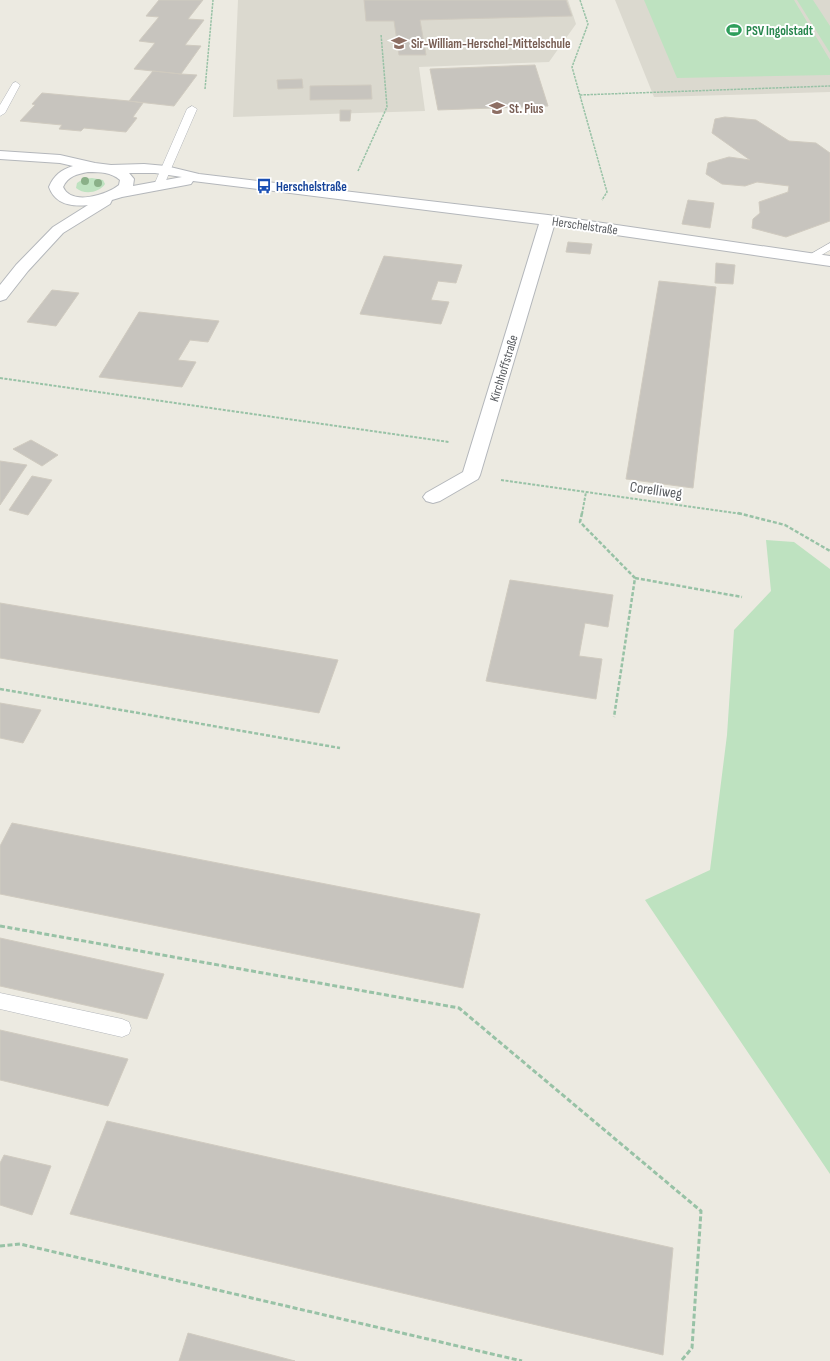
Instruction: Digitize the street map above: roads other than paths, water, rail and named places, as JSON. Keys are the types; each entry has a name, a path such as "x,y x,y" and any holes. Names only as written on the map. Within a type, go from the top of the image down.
{"street":[{"name":"Herschelstraße","path":"0,155 60,159 94,167 112,169 164,171 189,175 197,178 574,223 830,261"},
{"path":"28,158 47,166 57,175 58,180 56,184 56,191 63,197 56,220 58,230"},
{"name":"Herschelstraße","path":"58,180 68,173 84,168 94,167"},
{"path":"0,296 22,268 58,230 113,196 126,186 127,178 122,173 112,169"},
{"name":"Herschelstraße","path":"63,197 82,201 197,178"},
{"name":"Kirchhoffstraße","path":"433,497 471,475 548,220"}],"lane":[{"path":"0,113 16,85"},
{"path":"159,185 192,109"},
{"path":"809,258 830,246"},
{"path":"0,1001 122,1028"}],"place":[{"name":"PSV Ingolstadt","path":"734,30"},
{"name":"Sir-William-Herschel-Mittelschule","path":"399,43"},
{"name":"St. Pius","path":"497,108"},
{"name":"Herschelstraße","path":"264,186"}]}
